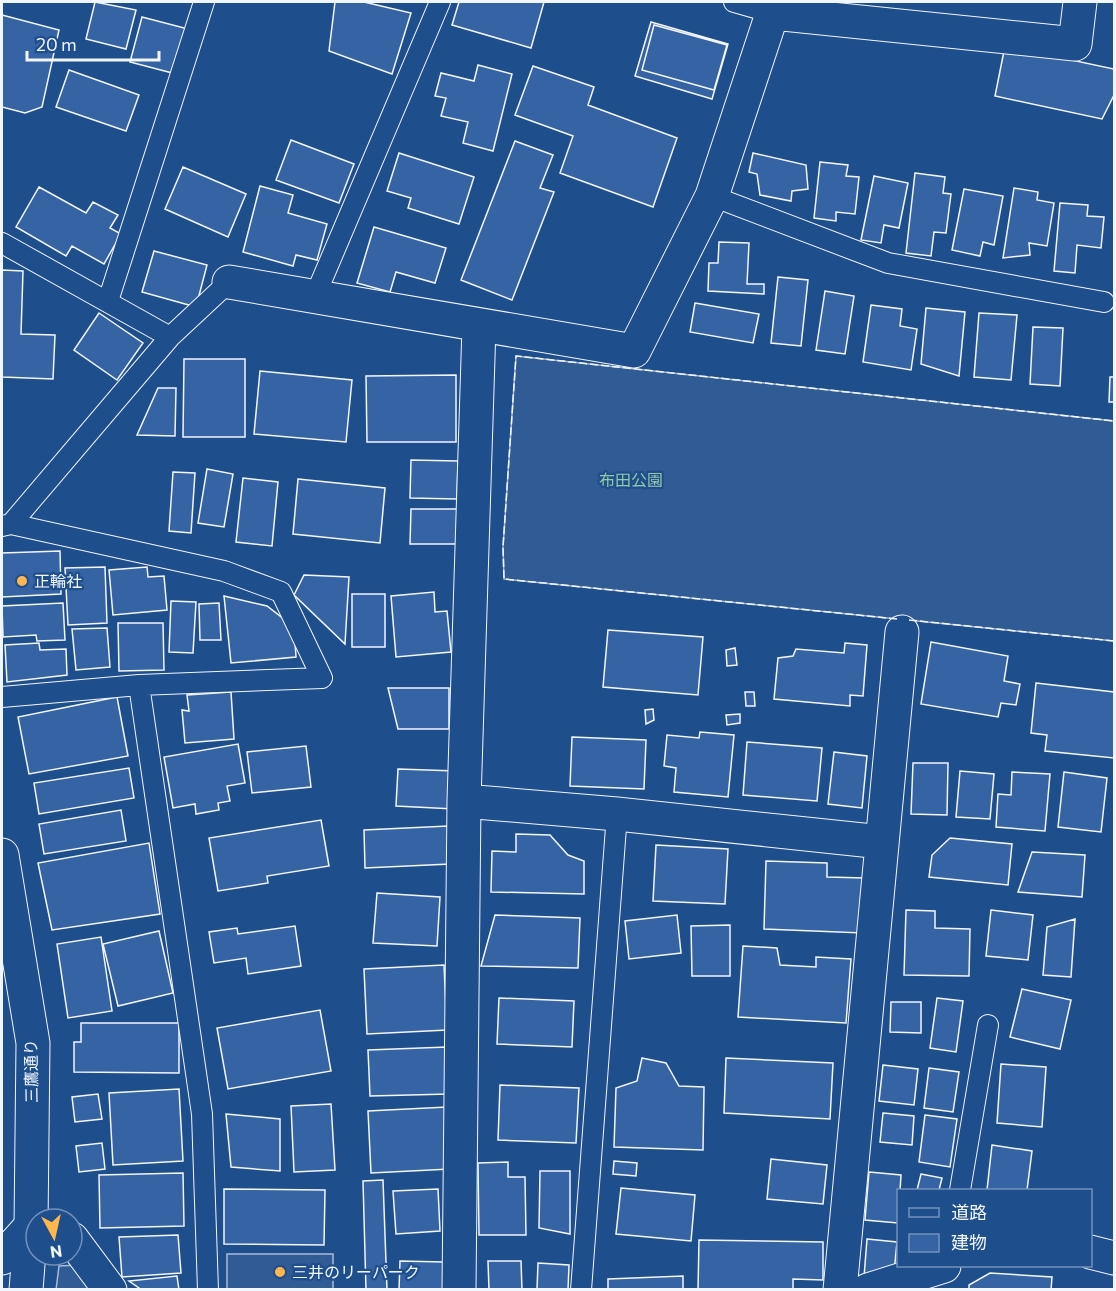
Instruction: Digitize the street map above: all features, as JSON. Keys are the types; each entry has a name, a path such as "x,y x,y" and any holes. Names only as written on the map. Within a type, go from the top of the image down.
{"street":[{"path":"229,282 634,351 712,196 775,7 1075,44 1080,2"},
{"path":"459,1290 464,801 480,326"},
{"path":"840,1290 902,632"},
{"path":"464,801 617,814 882,842"},
{"name":"三鷹通り","path":"2,855 10,958 33,1042 34,1207"},
{"path":"2,1258 24,1236"},
{"path":"1092,1252 1114,1258"},
{"path":"84,1255 110,1290"},
{"name":"三鷹通り","path":"26,1290 29,1267"},
{"path":"868,1290 943,1267"}],"lane":[{"path":"108,301 204,2"},
{"path":"315,296 440,2"},
{"path":"734,2 775,7"},
{"path":"712,196 888,263 1104,302"},
{"path":"2,243 170,337"},
{"path":"2,697 140,685 322,678 281,592 224,571 6,525 170,337 229,282"},
{"path":"140,685 202,1114 208,1290"},
{"path":"582,1290 617,814"},
{"path":"960,1189 988,1025"},
{"path":"940,1290 946,1267"}],"shaded area":[{"name":"布田公園","path":"516,356 1114,421 1114,641 504,579 503,547"},
{"name":"三井のリーパーク","path":"227,1254 333,1254 333,1289 227,1289"},
{"path":"59,1267 79,1267 92,1290 56,1290"}],"building":[{"path":"95,2 136,10 126,49 86,39"},
{"path":"335,2 364,2 411,13 392,74 329,51"},
{"path":"459,2 544,2 531,48 452,25"},
{"path":"2,15 59,30 42,107 25,113 2,107"},
{"path":"142,17 192,30 180,75 130,62"},
{"path":"651,22 728,44 712,99 635,76"},
{"path":"654,25 727,45 714,90 642,70"},
{"path":"1005,46 1114,69 1114,95 1102,119 995,96"},
{"path":"478,65 512,74 493,151 463,143 468,122 441,116 446,98 435,96 441,73 474,81"},
{"path":"533,66 594,87 588,105 677,138 653,207 560,173 573,136 515,115"},
{"path":"69,70 139,95 126,131 56,107"},
{"path":"291,140 354,164 339,203 276,180"},
{"path":"515,141 553,155 540,188 554,192 512,300 461,280"},
{"path":"399,153 474,177 459,224 408,208 411,198 387,191"},
{"path":"753,153 806,165 808,189 792,191 791,201 760,195 757,174 749,172"},
{"path":"820,162 848,165 846,176 859,177 855,214 836,212 836,221 814,218"},
{"path":"183,167 246,194 228,237 165,209"},
{"path":"915,173 945,177 943,193 951,194 946,233 934,232 931,256 906,253"},
{"path":"874,176 908,183 899,228 884,225 881,243 861,240"},
{"path":"260,186 293,195 288,213 327,224 317,260 296,255 293,266 243,252"},
{"path":"39,187 86,213 93,202 118,215 110,228 121,234 104,264 72,246 66,256 16,227"},
{"path":"1014,188 1038,192 1037,200 1054,203 1047,246 1029,243 1030,255 1003,258"},
{"path":"964,189 1003,196 994,245 983,242 980,256 952,250"},
{"path":"1060,203 1088,205 1087,216 1104,217 1101,248 1077,245 1075,273 1054,271"},
{"path":"374,227 446,248 435,283 396,272 390,292 357,283"},
{"path":"719,242 749,243 747,284 764,284 764,294 708,291 709,263 718,263"},
{"path":"154,251 207,265 196,307 142,292"},
{"path":"2,270 23,271 21,334 55,335 53,379 2,377"},
{"path":"778,277 808,280 801,346 771,343"},
{"path":"825,291 854,296 845,354 816,350"},
{"path":"695,303 759,314 753,343 690,332"},
{"path":"871,305 902,309 900,326 917,329 911,370 863,362"},
{"path":"926,308 965,312 959,376 921,364"},
{"path":"99,313 143,343 117,380 74,350"},
{"path":"979,313 1017,315 1011,380 974,377"},
{"path":"1033,327 1063,328 1060,386 1030,384"},
{"path":"184,359 245,359 245,437 183,437"},
{"path":"260,371 352,380 346,442 254,434"},
{"path":"456,375 456,442 367,442 366,376"},
{"path":"1110,377 1114,377 1114,402 1109,402"},
{"path":"158,388 176,388 175,436 137,435"},
{"path":"411,460 458,461 457,499 410,498"},
{"path":"207,469 233,474 224,527 198,523"},
{"path":"173,472 195,473 191,533 169,531"},
{"path":"243,478 278,482 272,546 236,542"},
{"path":"298,479 385,488 380,543 293,534"},
{"path":"411,509 459,509 459,544 410,544"},
{"path":"60,551 61,594 2,597 2,553"},
{"path":"105,567 107,623 68,625 65,568"},
{"path":"147,567 148,577 164,576 167,610 113,615 109,570"},
{"path":"304,575 349,577 345,644 294,595"},
{"path":"434,592 435,612 447,611 451,652 396,657 391,596"},
{"path":"352,594 385,594 385,647 352,647"},
{"path":"224,596 267,606 294,627 296,657 231,663"},
{"path":"171,601 196,602 193,653 169,652"},
{"path":"63,603 65,640 37,641 36,635 3,637 2,606"},
{"path":"219,603 221,640 200,640 199,604"},
{"path":"118,623 163,623 164,670 119,671"},
{"path":"107,628 110,667 76,670 72,629"},
{"path":"608,630 703,637 698,695 603,687"},
{"path":"931,642 1008,656 1004,681 1020,684 1016,705 1001,703 998,717 921,704"},
{"path":"39,643 40,650 66,649 67,675 7,682 5,645"},
{"path":"845,643 867,645 863,696 850,695 850,706 774,699 778,658 793,656 796,649 844,653"},
{"path":"735,648 737,665 727,666 726,650"},
{"path":"1036,683 1114,692 1114,758 1045,751 1047,735 1031,733"},
{"path":"388,688 449,688 449,729 398,729"},
{"path":"231,692 234,739 185,743 182,710 189,711 187,695"},
{"path":"745,692 754,692 755,706 746,706"},
{"path":"117,697 128,756 29,774 18,717"},
{"path":"653,709 654,720 646,724 645,710"},
{"path":"740,714 740,723 727,725 726,715"},
{"path":"700,732 734,735 728,797 674,792 676,768 664,766 667,735 699,738"},
{"path":"572,737 646,740 644,789 570,786"},
{"path":"747,742 822,748 817,801 743,795"},
{"path":"238,744 245,783 227,786 230,801 218,803 219,810 196,814 195,804 173,808 164,757"},
{"path":"306,746 311,787 252,793 247,752"},
{"path":"834,752 867,756 862,808 828,804"},
{"path":"913,763 948,763 947,815 911,814"},
{"path":"129,768 134,798 39,814 34,783"},
{"path":"398,769 456,771 454,809 396,806"},
{"path":"960,771 994,774 990,819 956,817"},
{"path":"1012,772 1050,774 1045,831 996,827 998,794 1011,795"},
{"path":"1064,772 1107,778 1101,832 1058,827"},
{"path":"121,810 126,841 44,854 39,824"},
{"path":"321,820 329,866 267,876 268,883 218,891 209,838"},
{"path":"448,826 450,864 365,868 364,830"},
{"path":"516,834 550,835 568,855 584,861 584,894 491,892 492,851 516,852"},
{"path":"950,838 1012,844 1008,885 929,877 932,855"},
{"path":"149,843 160,914 52,930 38,863"},
{"path":"656,845 728,849 725,904 653,901"},
{"path":"1032,852 1085,855 1082,897 1018,892"},
{"path":"766,861 827,863 827,877 865,878 863,933 764,929"},
{"path":"377,893 440,897 437,946 373,943"},
{"path":"906,910 935,911 935,928 970,929 969,976 904,975"},
{"path":"991,910 1033,915 1028,960 986,956"},
{"path":"495,915 580,918 578,968 481,966"},
{"path":"677,915 681,953 629,959 625,921"},
{"path":"1075,919 1071,977 1043,975 1047,927"},
{"path":"730,925 730,976 692,976 691,926"},
{"path":"295,926 301,966 248,974 246,958 214,963 209,932 237,928 238,934"},
{"path":"159,931 173,993 118,1006 103,944"},
{"path":"101,937 112,1011 68,1018 57,944"},
{"path":"743,946 777,948 780,965 816,967 816,957 851,959 846,1023 738,1017"},
{"path":"444,965 447,1030 367,1034 364,969"},
{"path":"1022,989 1071,1000 1060,1049 1010,1037"},
{"path":"499,998 574,1001 572,1047 497,1044"},
{"path":"937,998 963,1001 956,1052 930,1048"},
{"path":"891,1002 921,1002 921,1033 890,1032"},
{"path":"320,1010 331,1071 228,1089 217,1028"},
{"path":"81,1023 179,1023 179,1073 74,1072 74,1042 81,1042"},
{"path":"447,1047 449,1094 370,1096 368,1050"},
{"path":"642,1058 666,1063 679,1086 704,1087 703,1150 614,1147 616,1088 637,1081"},
{"path":"726,1058 833,1063 830,1119 724,1113"},
{"path":"1001,1064 1046,1067 1042,1127 997,1123"},
{"path":"883,1065 918,1069 914,1105 879,1101"},
{"path":"929,1068 959,1072 953,1112 924,1108"},
{"path":"500,1085 579,1088 576,1143 498,1140"},
{"path":"179,1089 183,1161 113,1165 109,1093"},
{"path":"98,1094 102,1119 75,1122 72,1097"},
{"path":"331,1104 335,1170 294,1172 291,1106"},
{"path":"447,1107 450,1169 371,1173 368,1111"},
{"path":"883,1113 914,1116 912,1145 880,1142"},
{"path":"226,1114 280,1119 280,1171 231,1167"},
{"path":"925,1115 957,1119 950,1167 919,1162"},
{"path":"102,1143 105,1169 79,1172 76,1146"},
{"path":"992,1145 1032,1151 1027,1189 987,1189"},
{"path":"771,1159 827,1165 823,1204 767,1199"},
{"path":"614,1161 637,1163 636,1176 613,1174"},
{"path":"508,1162 508,1177 525,1177 526,1235 479,1235 478,1163"},
{"path":"540,1171 570,1171 570,1234 539,1228"},
{"path":"869,1172 901,1175 900,1189 897,1189 897,1223 865,1220"},
{"path":"183,1173 184,1226 100,1228 99,1175"},
{"path":"921,1174 942,1178 939,1189 917,1189"},
{"path":"383,1180 387,1290 366,1290 363,1181"},
{"path":"621,1188 695,1195 691,1241 616,1234"},
{"path":"224,1189 325,1190 324,1245 224,1244"},
{"path":"438,1189 440,1231 396,1234 393,1191"},
{"path":"178,1235 181,1273 122,1277 119,1237"},
{"path":"867,1239 897,1242 894,1273 864,1277"},
{"path":"699,1240 823,1242 823,1280 793,1279 793,1290 698,1290"},
{"path":"400,1261 444,1262 443,1290 399,1290"},
{"path":"488,1261 521,1261 522,1290 489,1290"},
{"path":"538,1263 569,1265 568,1290 537,1290"},
{"path":"990,1273 1052,1277 1051,1290 969,1290 969,1285"},
{"path":"177,1276 179,1290 142,1290 129,1281"},
{"path":"683,1276 683,1290 608,1290 608,1279"}],"fence":[{"path":"897,619 504,579 503,547 516,356 1114,421"},
{"path":"909,620 1114,641"}],"place":[{"name":"正輪社","path":"22,581"},
{"name":"三井のリーパーク","path":"280,1272"}]}
